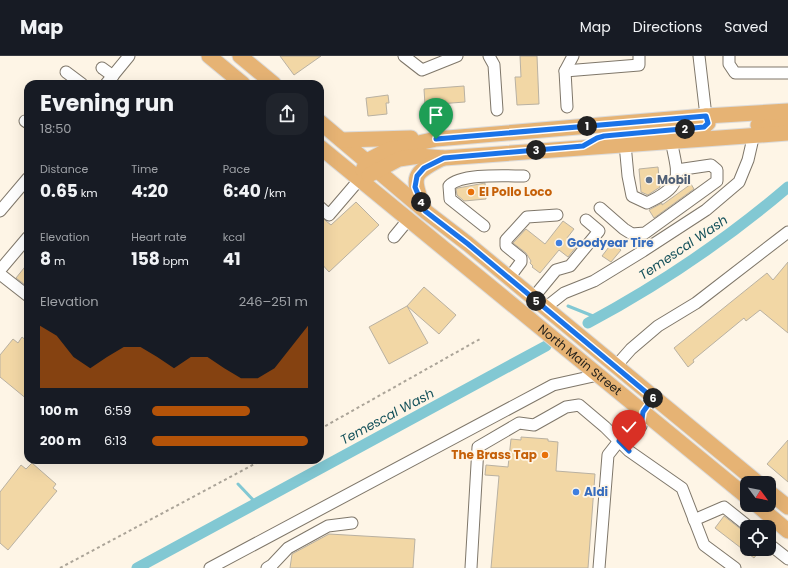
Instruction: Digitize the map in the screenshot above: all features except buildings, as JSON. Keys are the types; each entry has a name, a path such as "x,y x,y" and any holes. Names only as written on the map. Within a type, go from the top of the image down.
{"main road":[{"path":"209,56 238,80"},
{"path":"240,56 269,80"},
{"path":"342,140 436,139 706,116 788,111"},
{"path":"583,146 597,138 604,136 704,127 708,123 706,116"},
{"path":"735,135 752,126 788,120"},
{"name":"North Main Street","path":"324,125 425,211 509,278 749,476"},
{"path":"372,166 399,159 419,156 444,158 583,146 735,135 788,133"},
{"path":"359,180 388,150 436,139"},
{"name":"North Main Street","path":"324,154 359,180 740,491"},
{"path":"425,211 415,187 417,176 424,168 444,158"},
{"path":"776,498 788,507"},
{"path":"765,512 788,531"}],"street":[{"path":"102,68 110,80 129,56"},
{"path":"404,56 422,70 457,56"},
{"path":"489,56 494,65 497,110"},
{"path":"566,107 565,71 573,56"},
{"path":"565,71 639,65 639,56"},
{"path":"699,56 706,116"},
{"path":"728,56 729,64 735,73 788,73"},
{"path":"66,72 77,80"},
{"path":"540,304 594,281 706,210 739,182 748,160 754,134"},
{"path":"625,144 628,176 632,196 647,203 665,193 673,184 678,175 671,140"},
{"path":"600,208 628,232 632,234 645,233 717,181 717,170 711,165 677,170"},
{"path":"484,226 450,199 449,186 454,181 466,178 524,176"},
{"path":"324,211 329,215 359,180"},
{"path":"2,204 24,191"},
{"path":"509,278 522,262 521,258 506,246 506,240 527,218 557,214"},
{"path":"394,238 408,220"},
{"path":"540,304 556,270 570,266 599,231 586,220"},
{"path":"611,362 631,349 658,326 696,304 788,232"},
{"path":"0,270 24,242"},
{"path":"0,274 24,293"},
{"path":"210,568 553,385 596,374"},
{"path":"599,568 608,455 619,441 630,438 641,426 643,412 653,398"},
{"path":"471,568 478,447 519,423 534,425 566,407 579,406 629,451 682,488 704,545 735,568"},
{"path":"694,520 724,507 740,520"},
{"path":"267,568 272,565 288,548 328,526 352,523"},
{"path":"776,550 788,559"}],"path":[{"path":"324,427 480,338"},
{"path":"60,568 255,464"}],"waterway":[{"name":"Temescal Wash","path":"588,323 691,261 765,207 788,187"},
{"path":"568,306 598,318"},
{"name":"Temescal Wash","path":"137,568 546,346"},
{"path":"238,484 256,503"}],"place":[{"name":"Mobil","path":"649,180"},
{"name":"El Pollo Loco","path":"471,192"},
{"name":"Goodyear Tire","path":"559,243"},
{"name":"The Brass Tap","path":"545,455"},
{"name":"Aldi","path":"576,492"}],"route":[{"path":"436,139 706,116 708,123 704,127 604,136 597,138 583,146 444,158 424,168 417,176 415,187 425,211 468,244 653,398 643,412 641,426 630,438 619,441 629,451"}]}
